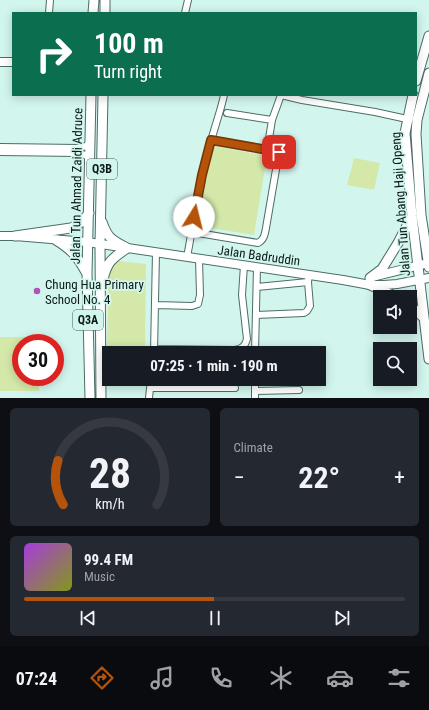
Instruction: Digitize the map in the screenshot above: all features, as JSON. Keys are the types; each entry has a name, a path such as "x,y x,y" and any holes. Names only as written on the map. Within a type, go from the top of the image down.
{"main road":[{"path":"93,12 94,0"},
{"path":"105,0 105,12"},
{"path":"417,78 429,36"},
{"path":"0,62 12,62"},
{"name":"Jalan Tun Abang Haji Openg","path":"429,73 416,120 417,266 429,360"},
{"name":"Jalan Tun Ahmad Zaidi Adruce","path":"90,398 87,242 89,213 91,96"},
{"name":"Jalan Tun Ahmad Zaidi Adruce","path":"101,398 100,217 103,96"},
{"name":"Jalan Tun Abang Haji Openg","path":"413,96 406,133 416,216 429,264"},
{"path":"15,236 72,228 78,226 89,213"},
{"path":"385,290 370,281 382,269 416,216 429,226"},
{"path":"100,217 106,234 112,240 128,248 110,262 106,268 100,285"},
{"name":"Jalan Badruddin","path":"0,236 87,242 257,267 309,278 356,280 397,284 429,278"},
{"path":"56,240 73,252 79,259 87,274"},
{"name":"Jalan Badruddin","path":"370,281 417,266 429,264"},
{"path":"417,312 424,318"}],"street":[{"path":"50,0 50,12"},
{"path":"185,12 188,0"},
{"path":"187,257 204,164 224,96"},
{"path":"267,151 272,120 281,96"},
{"path":"285,96 375,112 408,120"},
{"path":"227,112 272,120"},
{"path":"192,232 258,243 264,237 266,228 279,152 211,140"},
{"path":"0,147 79,148 86,146 90,141"},
{"path":"0,152 78,153 85,155 90,159"},
{"path":"154,346 156,252"},
{"path":"155,304 192,306 198,304 200,295 199,259"},
{"path":"244,265 242,295 247,339 244,346"},
{"path":"255,346 257,267"},
{"path":"256,287 309,278 310,306 308,312 304,313 256,315"},
{"path":"254,398 255,386"},
{"path":"149,398 150,388 234,388"},
{"path":"255,391 299,390"}],"green space":[{"path":"212,146 267,156 254,235 198,226"},
{"path":"354,158 380,163 374,190 347,185"},
{"path":"119,261 146,264 145,346 107,346 109,270 113,264"},
{"path":"0,337 12,337 12,386 39,386 39,391 0,391"}],"place":[{"name":"Chung Hua Primary School No. 4","path":"37,291"}],"route":[{"path":"194,217 204,164 211,140 279,152"}]}
